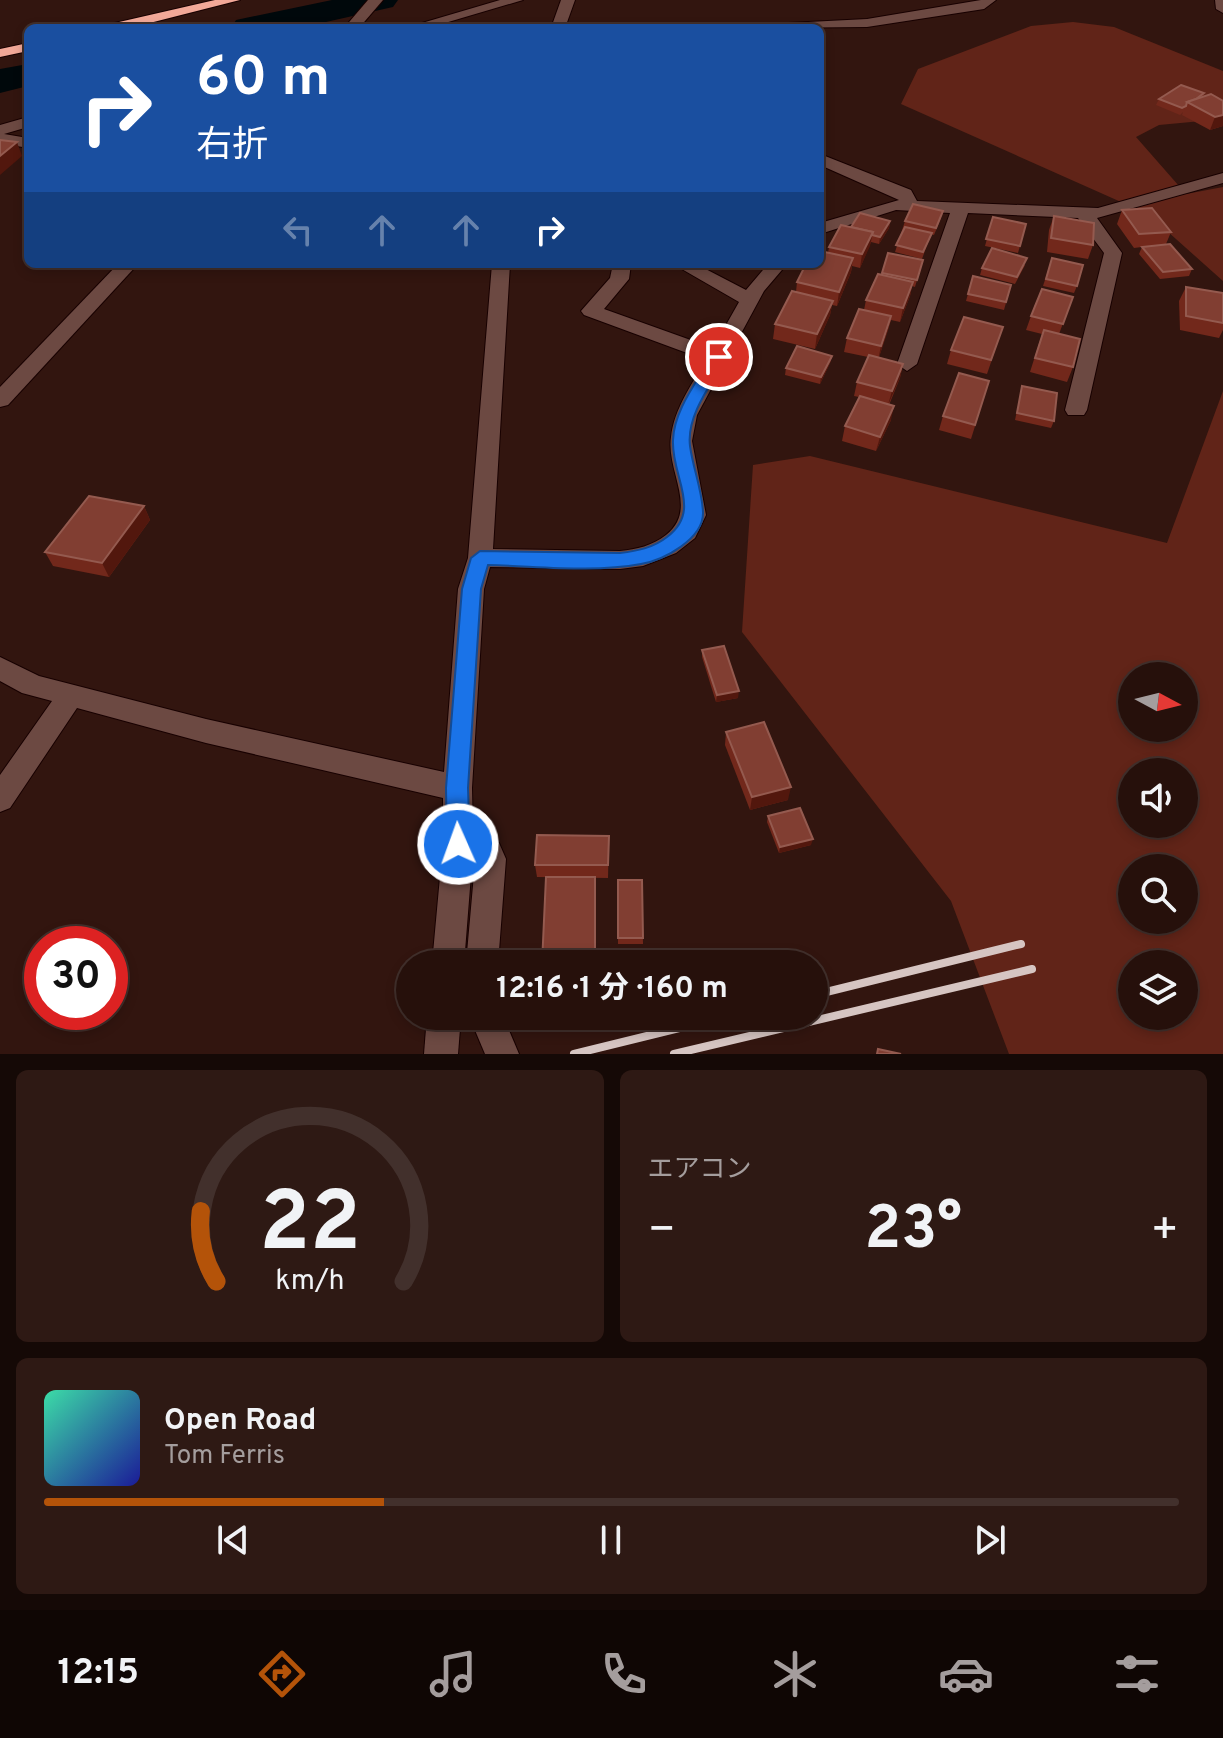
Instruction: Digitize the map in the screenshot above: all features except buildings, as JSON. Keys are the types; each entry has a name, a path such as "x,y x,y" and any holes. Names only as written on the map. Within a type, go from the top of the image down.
{"highway":[{"path":"128,24 233,0"},
{"path":"0,53 24,48"}],"street":[{"path":"355,24 376,0"},
{"path":"427,24 516,0"},
{"path":"559,24 568,0"},
{"path":"824,25 867,23 984,5 989,0"},
{"path":"1222,0 1223,9"},
{"path":"0,130 24,123"},
{"path":"0,138 24,142"},
{"path":"824,161 905,194 911,206"},
{"path":"824,228 895,205 1099,213 1219,183"},
{"path":"907,364 961,208"},
{"path":"1076,410 1113,253 1085,214"},
{"path":"0,400 125,268"},
{"path":"449,950 458,844 457,788 471,589 480,558 501,268"},
{"path":"621,268 619,279 591,311 719,357"},
{"path":"690,268 751,300"},
{"path":"480,558 620,560 643,557 667,547 686,532 694,515 681,441 686,415 751,300 775,268"},
{"path":"0,668 32,685 206,731 457,788"},
{"path":"0,799 72,694"},
{"path":"458,844 488,853 491,859 483,950"},
{"path":"441,1054 443,1030"},
{"path":"492,1030 502,1054"}],"shaded area":[{"path":"1073,22 1114,27 1223,71 1223,119 1159,125 1136,137 1186,194 1223,187 1223,281 1148,214 901,104 918,69 1031,26"},
{"path":"1223,391 1223,1054 1009,1054 951,901 742,632 753,465 810,456 1167,543"}],"waterway":[{"path":"268,24 381,0"},
{"path":"0,81 24,76"}],"railway":[{"path":"828,992 1021,944"},
{"path":"674,1054 1032,969"},
{"path":"574,1054 671,1030"}],"route":[{"path":"458,844 457,788 471,589 480,558 620,560 643,557 667,547 686,532 694,515 681,441 686,415 719,357"}]}
